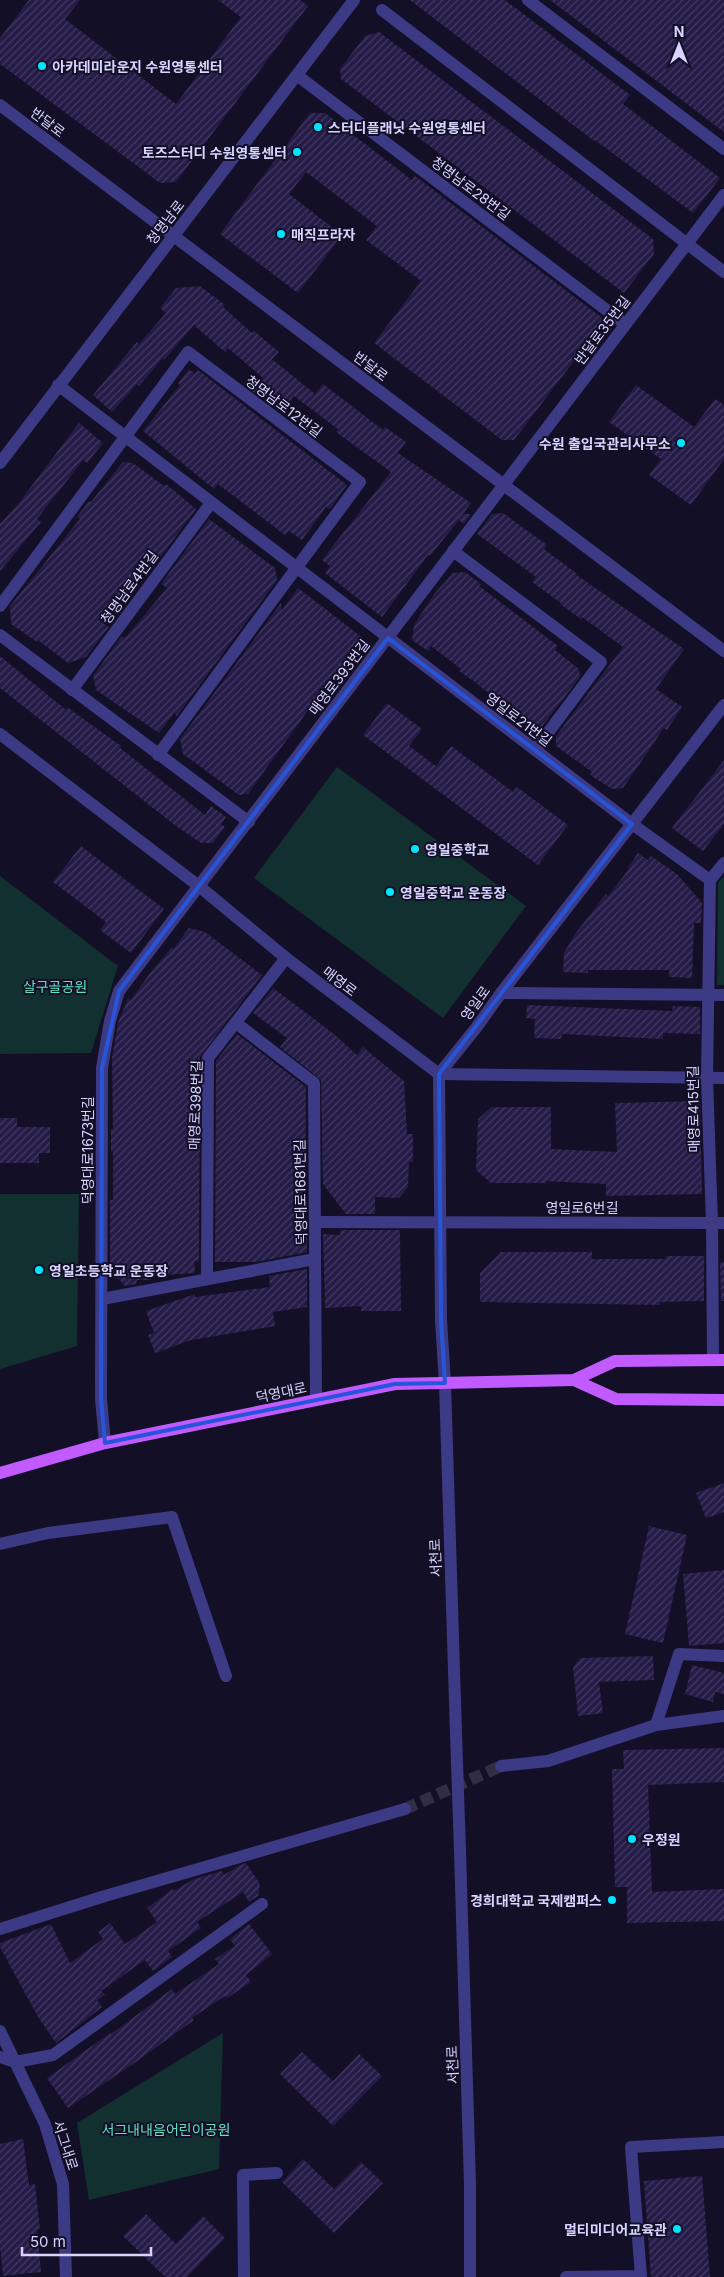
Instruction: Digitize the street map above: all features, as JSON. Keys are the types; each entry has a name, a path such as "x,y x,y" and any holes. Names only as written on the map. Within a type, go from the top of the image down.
{"main road":[{"name":"덕영대로","path":"0,1473 105,1443 395,1384 574,1380 615,1361 719,1360"},
{"name":"덕영대로","path":"574,1380 616,1399 724,1400"}],"street":[{"name":"청명남로","path":"0,463 173,235 298,76 354,0"},
{"path":"528,0 724,149"},
{"path":"382,10 724,272"},
{"name":"청명남로28번길","path":"298,76 625,324"},
{"name":"반달로","path":"0,106 724,651"},
{"name":"반달로35번길","path":"503,484 724,195"},
{"name":"청명남로12번길","path":"125,436 188,352 360,482 296,568"},
{"path":"58,385 388,638"},
{"path":"0,606 125,436"},
{"name":"매영로393번길","path":"200,887 503,484"},
{"name":"청명남로4번길","path":"72,690 211,503"},
{"path":"453,551 601,662 536,750"},
{"path":"158,755 296,568"},
{"path":"0,634 249,822"},
{"name":"영일로21번길","path":"388,638 632,824 710,880"},
{"name":"영일로","path":"439,1074 724,705"},
{"name":"매영로","path":"0,734 200,887 286,958 439,1074"},
{"path":"710,880 724,863"},
{"name":"매영로415번길","path":"710,880 707,1078 718,1223 719,1360"},
{"name":"덕영대로1673번길","path":"105,1443 101,1399 102,1068 110,1021 119,991 125,982 200,887"},
{"name":"매영로398번길","path":"207,1279 208,1058 286,958"},
{"path":"501,993 724,995"},
{"name":"덕영대로1681번길","path":"236,1023 314,1083 316,1400"},
{"path":"445,1383 440,1320 439,1074 724,1078"},
{"name":"영일로6번길","path":"315,1222 718,1223"},
{"path":"102,1299 315,1258"},
{"name":"서천로","path":"445,1383 470,2185 470,2277"},
{"path":"0,1544 48,1533 172,1517 226,1676"},
{"path":"656,1725 679,1654 724,1656"},
{"path":"501,1766 548,1761 656,1725 724,1716"},
{"path":"0,1929 106,1896 405,1809"},
{"path":"0,2057 15,2062 53,2055 262,1904"},
{"name":"서그내로","path":"0,2031 45,2124 63,2184 66,2277"},
{"path":"566,2277 641,2276 631,2147 724,2142"},
{"path":"244,2277 243,2175 277,2173"}],"highlighted area":[{"path":"388,638 632,824 439,1074 441,1320 445,1383 395,1384 105,1443 101,1399 102,1068 119,991"}],"green space":[{"name":"영일중학교 운동장","path":"337,767 526,906 443,1018 254,878"},
{"name":"살구골공원","path":"0,876 118,966 91,1053 0,1054"},
{"path":"724,876 724,985 717,985 718,883"},
{"name":"영일초등학교 운동장","path":"0,1194 79,1194 77,1346 0,1369"},
{"name":"서그내내음어린이공원","path":"223,2033 219,2169 89,2200 77,2123"}],"building":[{"path":"29,0 80,0 65,19 176,104 241,17 218,0 300,0 308,6 176,182 160,183 0,64 0,38"},
{"path":"410,0 505,0 630,95 623,104 720,178 693,213 594,141"},
{"path":"550,0 724,0 724,132"},
{"path":"379,32 653,239 654,254 624,293 341,79 340,69 365,36"},
{"path":"310,113 325,113 412,180 415,176 605,320 514,440 502,440 374,343 421,281 366,240 377,226 306,172 289,194 342,235 298,293 220,234"},
{"path":"200,286 225,305 223,307 252,333 254,331 279,352 272,359 315,394 323,384 383,430 385,427 406,442 398,453 471,503 463,514 471,514 464,524 459,520 430,556 428,555 382,617 325,573 330,566 322,560 391,472 336,432 338,429 294,396 281,412 252,391 263,378 228,348 225,352 194,325 164,360 162,359 139,386 137,384 112,412 93,395 137,342 139,344 166,313 160,308 176,288"},
{"path":"189,369 195,374 198,370 347,485 330,509 326,507 302,540 289,531 285,535 218,484 214,489 143,431 180,385 178,383"},
{"name":"수원 출입국관리사무소","path":"636,385 694,427 715,399 724,405 724,459 691,505 649,475 661,459 609,422"},
{"path":"79,423 103,443 87,463 83,460 37,519 41,522 0,571 0,524 18,504"},
{"path":"123,462 133,463 164,486 166,484 196,509 148,574 145,571 127,596 125,595 104,624 109,627 86,657 68,663 38,640 37,642 11,624 10,606 80,519 77,517 89,501 91,502"},
{"path":"503,513 547,545 544,549 575,574 684,649 656,689 682,707 667,730 664,728 623,788 612,789 590,775 592,772 556,746 556,736 623,647 582,617 581,619 560,604 532,582 536,577 477,534 492,514"},
{"path":"209,519 275,568 277,580 176,717 175,712 159,733 96,690 93,676 122,636 125,638 167,588 161,584"},
{"path":"465,572 481,584 479,586 558,646 555,650 579,669 580,677 537,733 459,671 461,669 431,646 428,651 412,640 414,625 435,593 453,573"},
{"path":"298,588 363,638 335,679 333,677 316,699 248,794 239,795 183,754 180,739 281,603 282,610"},
{"path":"0,656 66,710 67,707 121,746 120,748 205,815 211,806 226,817 221,824 225,827 213,843 201,843 176,826 0,688"},
{"path":"387,703 422,729 409,746 436,766 451,746 513,792 517,787 568,825 538,865 363,735"},
{"path":"724,760 724,824 703,851 672,828"},
{"path":"81,846 164,909 131,953 100,930 106,922 53,882"},
{"path":"638,853 648,860 651,856 677,874 702,903 701,923 694,923 692,978 669,977 669,970 588,970 588,973 563,972 564,953 575,934 606,894 608,896 629,869"},
{"path":"189,928 205,932 262,975 200,1057 199,1262 194,1261 195,1273 149,1276 149,1280 137,1280 136,1284 125,1286 119,1279 110,1277 110,1200 113,1200 113,1152 111,1152 111,1129 113,1129 112,1058 118,1023 128,998 131,1000 150,973 172,947 174,948"},
{"path":"273,988 334,1034 357,1055 363,1047 404,1081 407,1134 413,1134 413,1162 409,1162 408,1187 399,1198 375,1197 375,1214 346,1214 323,1184 321,1080 280,1047 287,1038 253,1013"},
{"path":"527,1005 672,1011 673,1006 700,1007 700,1034 663,1033 663,1039 562,1034 561,1039 534,1038 535,1019 526,1018"},
{"path":"237,1034 306,1087 305,1232 307,1234 307,1252 256,1262 215,1262 216,1061"},
{"path":"700,1101 702,1194 606,1196 606,1184 546,1181 546,1183 491,1183 476,1170 478,1119 492,1107 551,1107 551,1149 617,1152 615,1103"},
{"path":"0,1118 17,1118 17,1127 50,1127 50,1153 39,1153 39,1163 0,1163"},
{"path":"340,1230 400,1230 401,1311 361,1311 361,1306 325,1308 323,1234 340,1235"},
{"path":"501,1252 592,1252 592,1259 666,1259 666,1256 704,1256 704,1301 660,1302 660,1305 480,1302 480,1273"},
{"path":"720,1262 724,1262 724,1301 721,1301"},
{"path":"307,1269 307,1307 273,1312 275,1326 191,1340 155,1353 148,1335 154,1333 146,1311 195,1294 195,1297 270,1287 269,1276"},
{"path":"724,1483 724,1512 706,1518 696,1493"},
{"path":"649,1526 687,1535 663,1643 625,1634"},
{"path":"724,1570 724,1643 689,1646 683,1574"},
{"path":"653,1656 654,1680 599,1682 603,1713 578,1716 573,1667 580,1658"},
{"path":"692,1665 724,1673 724,1694 715,1692 713,1702 685,1694"},
{"name":"우정원","path":"724,1748 724,1782 648,1785 652,1892 724,1889 724,1921 627,1923 627,1887 615,1887 612,1769 624,1769 623,1750"},
{"path":"246,1863 260,1884 258,1896 249,1902 243,1892 197,1922 201,1928 168,1951 172,1957 153,1971 145,1960 101,1991 105,1995 97,2000 102,2007 56,2043 38,2017 0,1947 0,1943 51,1924 70,1963 103,1939 98,1932 110,1923 125,1944 157,1922 147,1908 173,1889 174,1891 194,1879 222,1871 224,1875"},
{"path":"249,1924 272,1954 246,1975 251,1982 227,1998 225,1996 192,2018 194,2020 68,2108 47,2078 172,1989 175,1994 219,1964 215,1959 235,1946 230,1939"},
{"path":"302,2052 333,2081 359,2054 382,2076 333,2126 280,2074"},
{"path":"23,2139 29,2185 35,2184 40,2229 37,2229 41,2272 3,2276 0,2246 0,2144"},
{"path":"303,2159 334,2189 361,2162 383,2183 334,2233 282,2182"},
{"name":"멀티미디어교육관","path":"702,2176 710,2277 651,2277 644,2181"},
{"path":"146,2214 176,2244 203,2216 225,2238 187,2277 165,2277 123,2236"}],"tunnel":[{"path":"405,1809 501,1766"}],"place":[{"name":"아카데미라운지 수원영통센터","path":"42,66"},
{"name":"스터디플래닛 수원영통센터","path":"318,127"},
{"name":"토즈스터디 수원영통센터","path":"297,152"},
{"name":"매직프라자","path":"281,234"},
{"name":"수원 출입국관리사무소","path":"681,443"},
{"name":"영일중학교","path":"415,849"},
{"name":"영일중학교 운동장","path":"390,892"},
{"name":"영일초등학교 운동장","path":"39,1270"},
{"name":"우정원","path":"632,1839"},
{"name":"경희대학교 국제캠퍼스","path":"612,1900"},
{"name":"멀티미디어교육관","path":"677,2229"}]}
